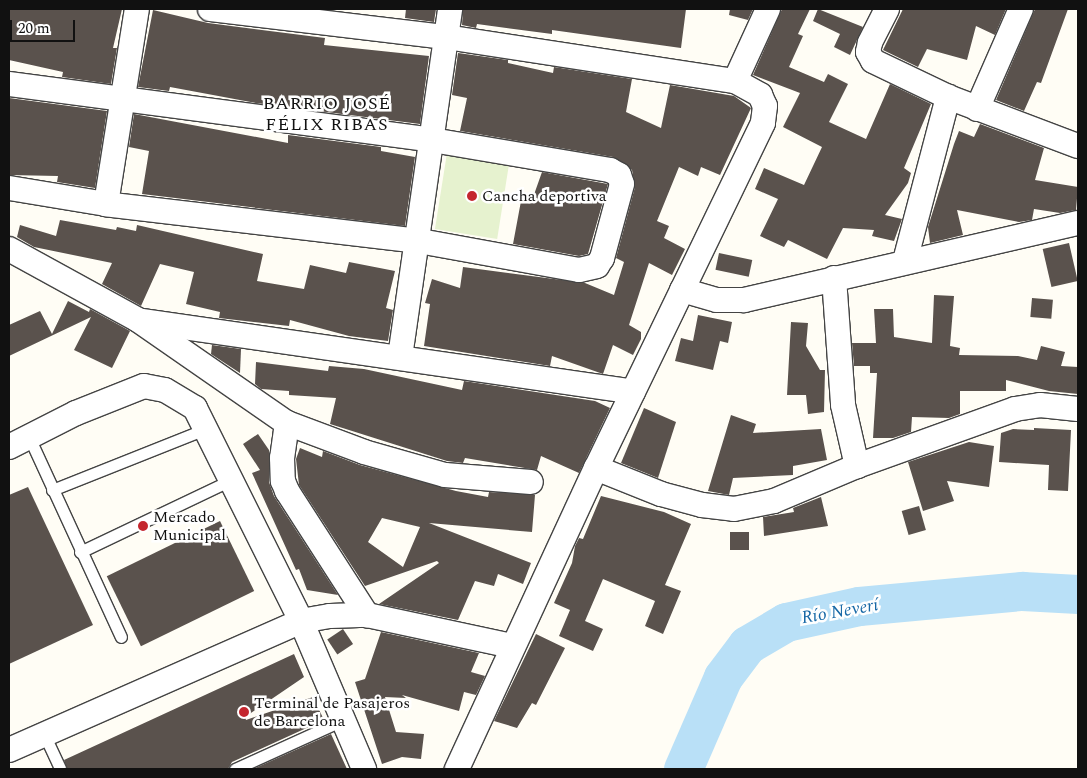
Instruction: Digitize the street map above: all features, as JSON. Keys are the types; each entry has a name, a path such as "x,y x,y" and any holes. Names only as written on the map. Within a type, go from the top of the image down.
{"street":[{"path":"106,204 124,99 136,9"},
{"path":"210,9 446,36 735,81 760,95 765,106 763,123 596,468 512,646 457,769"},
{"path":"400,357 419,241 450,9"},
{"path":"735,81 768,9"},
{"path":"887,9 870,43 868,52 873,61 948,97 1078,146"},
{"path":"977,108 1021,9"},
{"path":"9,84 432,140 610,170 619,175 622,184 602,258 597,266 579,270 419,241 106,204 9,188"},
{"path":"905,261 948,97"},
{"path":"682,290 717,300 744,300 905,261 1078,223"},
{"path":"9,249 138,320 287,423 364,452 445,475 531,482"},
{"path":"834,278 843,405 857,466"},
{"path":"138,320 633,392"},
{"path":"19,442 76,413 144,386 165,390 195,408 301,621 364,769"},
{"path":"596,468 661,494 702,505 734,509 774,501 857,466 1015,410 1040,405 1078,409"},
{"path":"287,423 282,458 287,491 367,615"},
{"path":"9,750 301,621 330,616 367,615 512,646"}],"lane":[{"path":"52,490 205,429"},
{"path":"19,442 52,490 121,637"},
{"path":"80,552 231,480"},
{"path":"235,769 343,720"},
{"path":"44,734 60,769"}],"green space":[{"name":"Cancha deportiva","path":"447,153 509,163 497,239 435,229"}],"building":[{"path":"9,9 122,9 113,48 117,48 111,84 62,77 63,72 9,60"},
{"path":"406,9 436,9 434,22 405,18"},
{"path":"463,9 686,9 681,48 552,30 552,34 477,24 476,28 462,25"},
{"path":"730,9 753,9 748,20 729,15"},
{"path":"782,9 810,9 798,34 803,36 789,67 824,82 828,74 848,84 829,122 866,139 890,84 931,104 904,168 911,173 908,183 885,215 902,219 894,241 872,236 874,230 843,228 827,259 788,240 784,247 760,236 778,199 755,189 764,168 804,185 822,147 783,127 800,93 753,75"},
{"path":"818,9 863,27 850,55 834,47 840,34 813,21"},
{"path":"903,9 1006,9 995,35 976,26 967,60 927,49 918,67 883,50"},
{"path":"1035,9 1068,9 1041,83 1037,82 1024,111 996,100"},
{"path":"153,10 208,23 325,38 324,45 429,56 420,124 256,103 170,87 169,91 138,87"},
{"path":"458,53 508,60 508,63 553,73 554,67 632,79 626,112 661,128 670,85 734,96 751,108 720,175 701,167 698,176 679,167 657,221 669,226 664,238 685,249 672,275 649,263 629,325 641,332 641,339 633,355 613,345 603,374 552,356 550,366 424,346 430,304 425,303 432,279 460,288 463,267 585,283 614,295 624,262 616,258 635,187 632,170 613,157 460,131 467,98 452,95"},
{"path":"9,98 107,111 95,188 57,182 58,176 9,175"},
{"path":"134,114 288,143 288,135 381,147 381,151 415,157 405,226 142,194 149,151 129,147"},
{"path":"980,124 1044,148 1035,180 1078,187 1076,210 1060,213 1034,209 1032,220 1019,222 957,210 963,235 930,243 928,227 959,131 974,137"},
{"path":"542,172 608,184 588,254 579,256 513,244 521,201 531,203"},
{"path":"60,220 116,230 117,227 136,231 137,225 263,254 257,281 304,289 310,265 346,273 349,262 395,271 386,308 393,310 388,341 349,336 290,320 289,326 219,318 220,312 186,304 194,272 160,264 141,306 102,284 112,263 34,247 17,237 20,225 56,236"},
{"path":"1069,243 1078,281 1051,287 1043,249"},
{"path":"719,253 752,260 749,277 715,270"},
{"path":"934,295 954,296 950,346 960,348 959,355 1018,356 1037,360 1041,346 1065,352 1061,366 1078,367 1078,394 1049,391 1006,380 1006,391 960,391 960,414 949,418 912,417 911,432 893,438 873,438 877,373 870,373 870,366 854,366 852,343 876,343 874,309 893,309 894,337 932,343"},
{"path":"1032,298 1053,300 1051,319 1030,317"},
{"path":"68,301 89,312 90,309 130,331 112,368 74,350 91,317 9,356 9,325 40,311 52,334"},
{"path":"698,315 732,322 728,343 720,341 713,370 675,361 681,338 693,341"},
{"path":"791,322 808,323 806,346 820,370 825,370 824,412 808,414 806,395 787,395"},
{"path":"212,345 241,349 240,373 211,354"},
{"path":"256,362 328,371 329,366 364,369 462,390 464,381 595,401 610,408 579,473 541,456 537,470 465,458 463,463 447,461 330,424 336,398 289,395 289,391 261,389 255,384"},
{"path":"644,408 676,422 658,478 621,463"},
{"path":"731,415 756,424 753,433 821,429 827,460 793,466 793,475 733,478 729,495 708,491"},
{"path":"1034,428 1071,430 1068,491 1048,490 1049,465 999,462 1001,433 1013,429 1034,430"},
{"path":"258,434 269,450 269,482 274,496 338,595 307,590 299,569 296,570 252,473 260,470 243,444"},
{"path":"969,442 994,446 989,487 947,481 954,501 923,511 908,462"},
{"path":"300,448 322,457 323,451 360,465 456,491 488,497 489,492 535,495 532,532 429,523 531,563 523,584 498,574 494,586 475,581 458,620 379,604 439,563 437,561 365,586 299,485 296,459","holes":["382,518 420,527 403,567 368,542"]},
{"path":"28,487 93,625 9,664 9,495"},
{"path":"601,496 664,512 691,524 665,585 681,591 663,634 645,626 655,601 603,579 585,621 603,629 593,651 559,636 570,610 554,603 572,563 575,546 579,538 583,539"},
{"path":"821,497 828,526 764,536 763,517 794,512 793,508"},
{"path":"919,506 926,530 909,535 902,511"},
{"path":"220,521 254,591 141,646 107,576"},
{"path":"730,532 749,532 749,550 730,550"},
{"path":"343,629 353,644 337,655 327,640"},
{"path":"381,632 479,653 471,672 485,676 476,695 464,692 459,711 402,695 406,698 385,697 396,732 424,734 421,759 402,757 382,764 355,682 365,679"},
{"path":"536,634 565,648 536,705 532,703 517,728 494,721"},
{"name":"Terminal de Pasajeros de Barcelona","path":"294,654 304,677 245,717 246,720 313,697 324,720 232,762 228,769 67,769 64,760"},
{"path":"331,734 347,769 253,769"}],"waterway":[{"name":"Río Neverí","path":"683,769 723,677 747,645 786,622 859,606 1022,591 1078,594"}],"place":[{"name":"Cancha deportiva","path":"472,196"},
{"name":"Mercado Municipal","path":"143,526"},
{"name":"Terminal de Pasajeros de Barcelona","path":"244,712"}],"district":[{"name":"BARRIO JOSÉ FÉLIX RIBAS","path":"327,115"}]}
